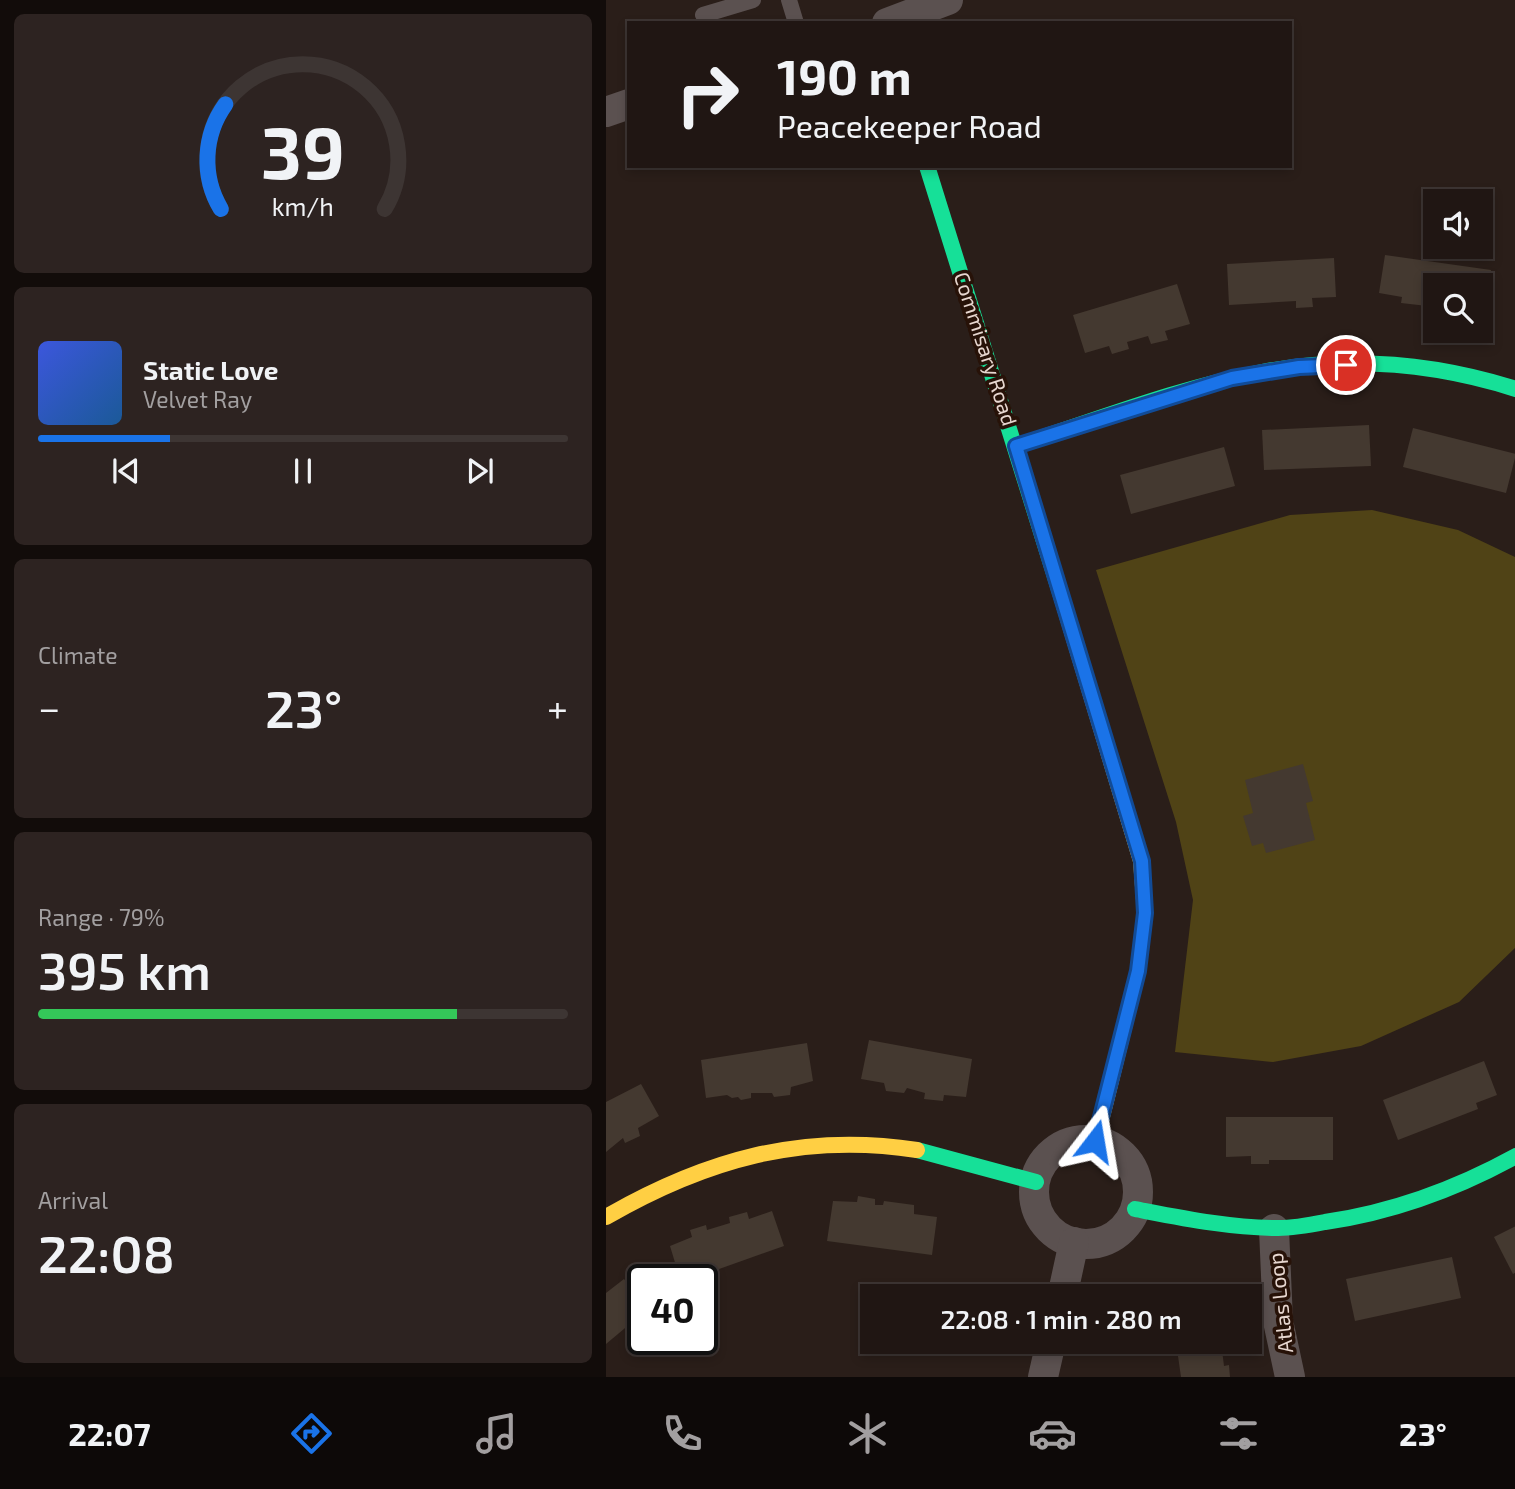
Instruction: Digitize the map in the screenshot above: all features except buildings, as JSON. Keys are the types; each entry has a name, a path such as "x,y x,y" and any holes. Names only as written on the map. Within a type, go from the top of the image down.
{"street":[{"path":"875,0 883,21"},
{"path":"890,21 948,0"},
{"path":"606,111 627,105"},
{"name":"Commisary Road","path":"928,168 1016,446 1142,861 1145,913 1138,971 1095,1141"},
{"path":"1016,446 1232,378 1299,367 1369,364 1441,370 1515,389"},
{"path":"1077,1141 1095,1141 1112,1147 1126,1158 1137,1183 1136,1209 1126,1225 1112,1237 1095,1243 1074,1242 1060,1237 1046,1225 1037,1210 1034,1192 1036,1182 1037,1174 1046,1158 1060,1147 1077,1141"},
{"path":"606,1217 640,1196 715,1164 792,1147 865,1144 903,1148 1036,1182"},
{"path":"1136,1209 1220,1224 1274,1228 1330,1222 1394,1210 1476,1179 1515,1156"},
{"name":"Atlas Loop","path":"1274,1228 1278,1321 1290,1377"},
{"path":"1065,1284 1074,1242"},
{"path":"1043,1377 1048,1354"}],"lane":[{"path":"703,15 753,0"},
{"path":"789,0 795,21"}],"shaded area":[{"path":"1372,510 1458,530 1515,557 1515,948 1459,1002 1361,1046 1273,1062 1175,1052 1193,900 1176,822 1096,570 1290,515"}],"traffic: fast":[{"path":"928,168 1062,599"},
{"path":"1016,446 1200,387 1294,367 1358,363 1422,368 1516,389"},
{"path":"917,1150 1036,1182"},
{"path":"1135,1209 1242,1226 1302,1226 1351,1218 1424,1198 1471,1179 1516,1156"}],"traffic: slow":[{"path":"1062,599 1141,861 1145,913 1138,971 1096,1141"},
{"path":"606,1217 680,1180 756,1155 794,1148 834,1145 875,1145 917,1150"}],"route":[{"path":"1095,1141 1138,971 1145,913 1142,861 1016,446 1232,378 1299,367 1346,365"}]}
